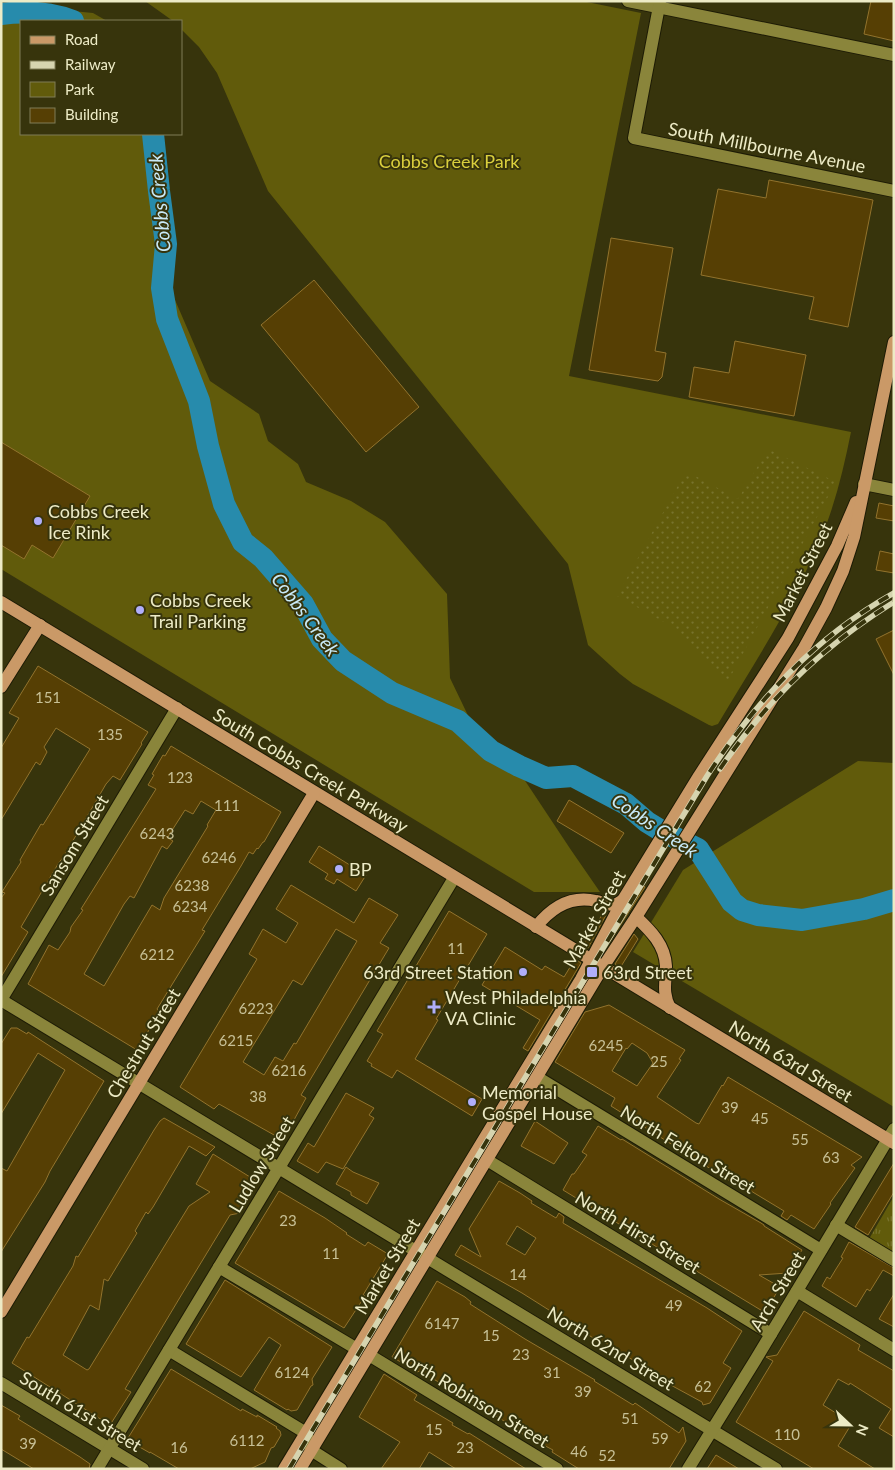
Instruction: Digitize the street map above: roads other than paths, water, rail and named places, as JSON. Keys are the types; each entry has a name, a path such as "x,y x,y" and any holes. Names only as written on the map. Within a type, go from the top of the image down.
{"main road":[{"name":"Market Street","path":"300,1469 603,967 804,648 826,608 843,571 854,537 894,342"},
{"name":"Market Street","path":"284,1469 592,960 623,900 788,638 837,546 864,484"},
{"name":"South Cobbs Creek Parkway","path":"1,602 603,967"},
{"path":"1,687 40,625"},
{"name":"Chestnut Street","path":"1,1312 314,793"},
{"path":"536,927 552,910 565,903 585,899 615,905 623,900"},
{"path":"636,917 652,932 662,949 666,967 665,995 670,1008"},
{"name":"North 63rd Street","path":"603,967 892,1137"}],"street":[{"path":"628,1 660,4 894,56"},
{"name":"South Millbourne Avenue","path":"660,4 634,138 894,191"},
{"path":"864,484 894,490"},
{"name":"Sansom Street","path":"1,1000 177,708"},
{"name":"Ludlow Street","path":"97,1469 454,878"},
{"name":"North 62nd Street","path":"1,1000 776,1469"},
{"name":"North Felton Street","path":"537,1077 821,1250"},
{"name":"Arch Street","path":"688,1469 836,1225 892,1137"},
{"name":"North Hirst Street","path":"487,1160 771,1334"},
{"path":"836,1225 894,1260"},
{"path":"219,1267 357,1349"},
{"path":"797,1291 894,1350"},
{"path":"168,1350 306,1433 311,1450 341,1469"},
{"name":"North Robinson Street","path":"369,1355 557,1469"},
{"name":"South 61st Street","path":"1,1383 143,1469"}],"waterway":[{"name":"Cobbs Creek","path":"1,14 37,13 69,20"},
{"name":"Cobbs Creek","path":"153,135 166,244 162,288 167,319 199,401 208,446 224,504 243,542 263,558 303,604 322,639 343,661 392,693 458,721 491,751 519,766 546,778 573,776 626,804 647,822 698,849 732,902 742,910 758,915 802,920 864,909 894,900"}],"railway":[{"path":"289,1469 707,776 726,748 789,673 838,630 894,593"},
{"path":"720,769 757,720 798,676 844,637 894,602"}],"place":[{"name":"Cobbs Creek Ice Rink","path":"38,521"},
{"name":"Cobbs Creek Trail Parking","path":"140,610"},
{"name":"BP","path":"339,869"},
{"name":"63rd Street Station","path":"523,972"},
{"name":"63rd Street","path":"592,972"},
{"name":"West Philadelphia VA Clinic","path":"434,1007"},
{"name":"Memorial Gospel House","path":"472,1102"}],"park label":[{"name":"Cobbs Creek Park","path":"449,161"}]}
